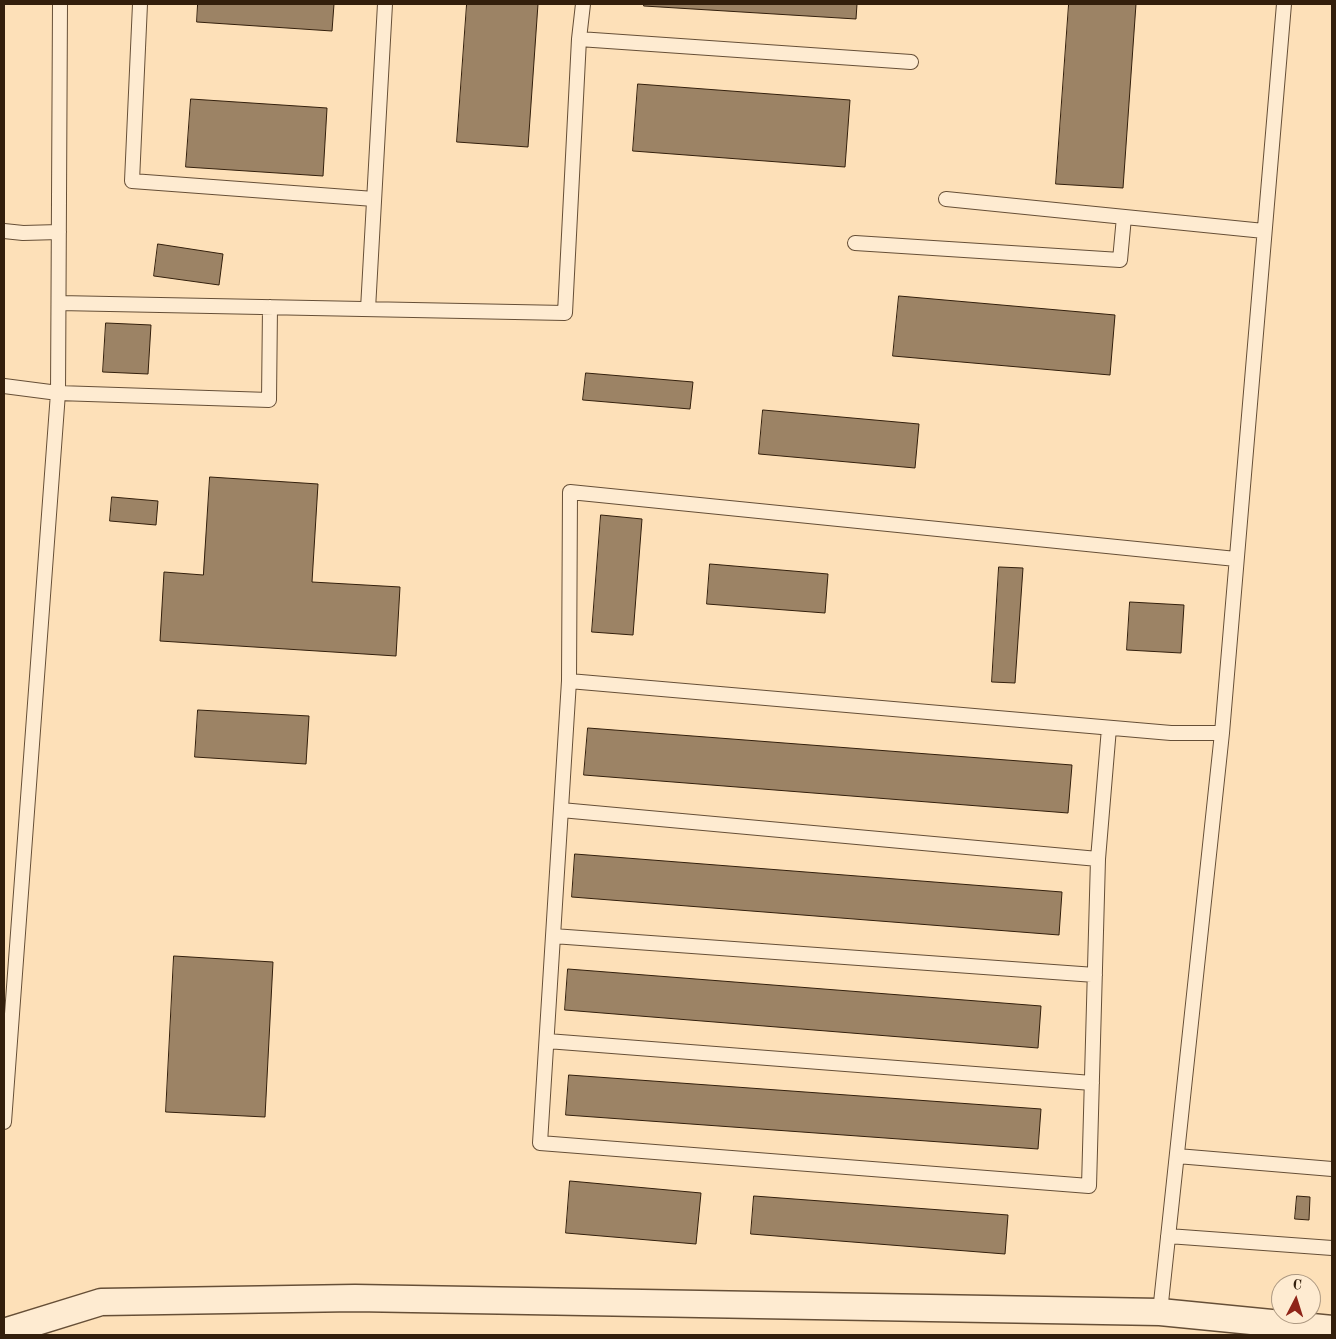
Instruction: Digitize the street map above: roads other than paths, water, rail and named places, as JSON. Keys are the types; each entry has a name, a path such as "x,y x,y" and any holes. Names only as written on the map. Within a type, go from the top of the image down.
{"street":[{"path":"4,1332 102,1302 355,1298 1160,1312 1332,1329"}],"lane":[{"path":"4,1122 58,393 60,4"},
{"path":"140,4 132,181 374,199"},
{"path":"368,309 385,4"},
{"path":"59,303 564,312 579,39 583,4"},
{"path":"1160,1312 1222,733 1284,4"},
{"path":"579,39 912,62"},
{"path":"946,199 1264,231"},
{"path":"855,243 1120,260 1124,217"},
{"path":"4,231 23,233 59,232"},
{"path":"4,386 58,393 269,400 270,307"},
{"path":"1109,728 1098,860 1089,1186 540,1143 569,681 570,492 1236,560"},
{"path":"569,681 1170,733 1222,733"},
{"path":"561,810 1098,860"},
{"path":"553,936 1095,974"},
{"path":"547,1041 1092,1083"},
{"path":"1177,1156 1332,1169"},
{"path":"1168,1236 1332,1248"}]}
